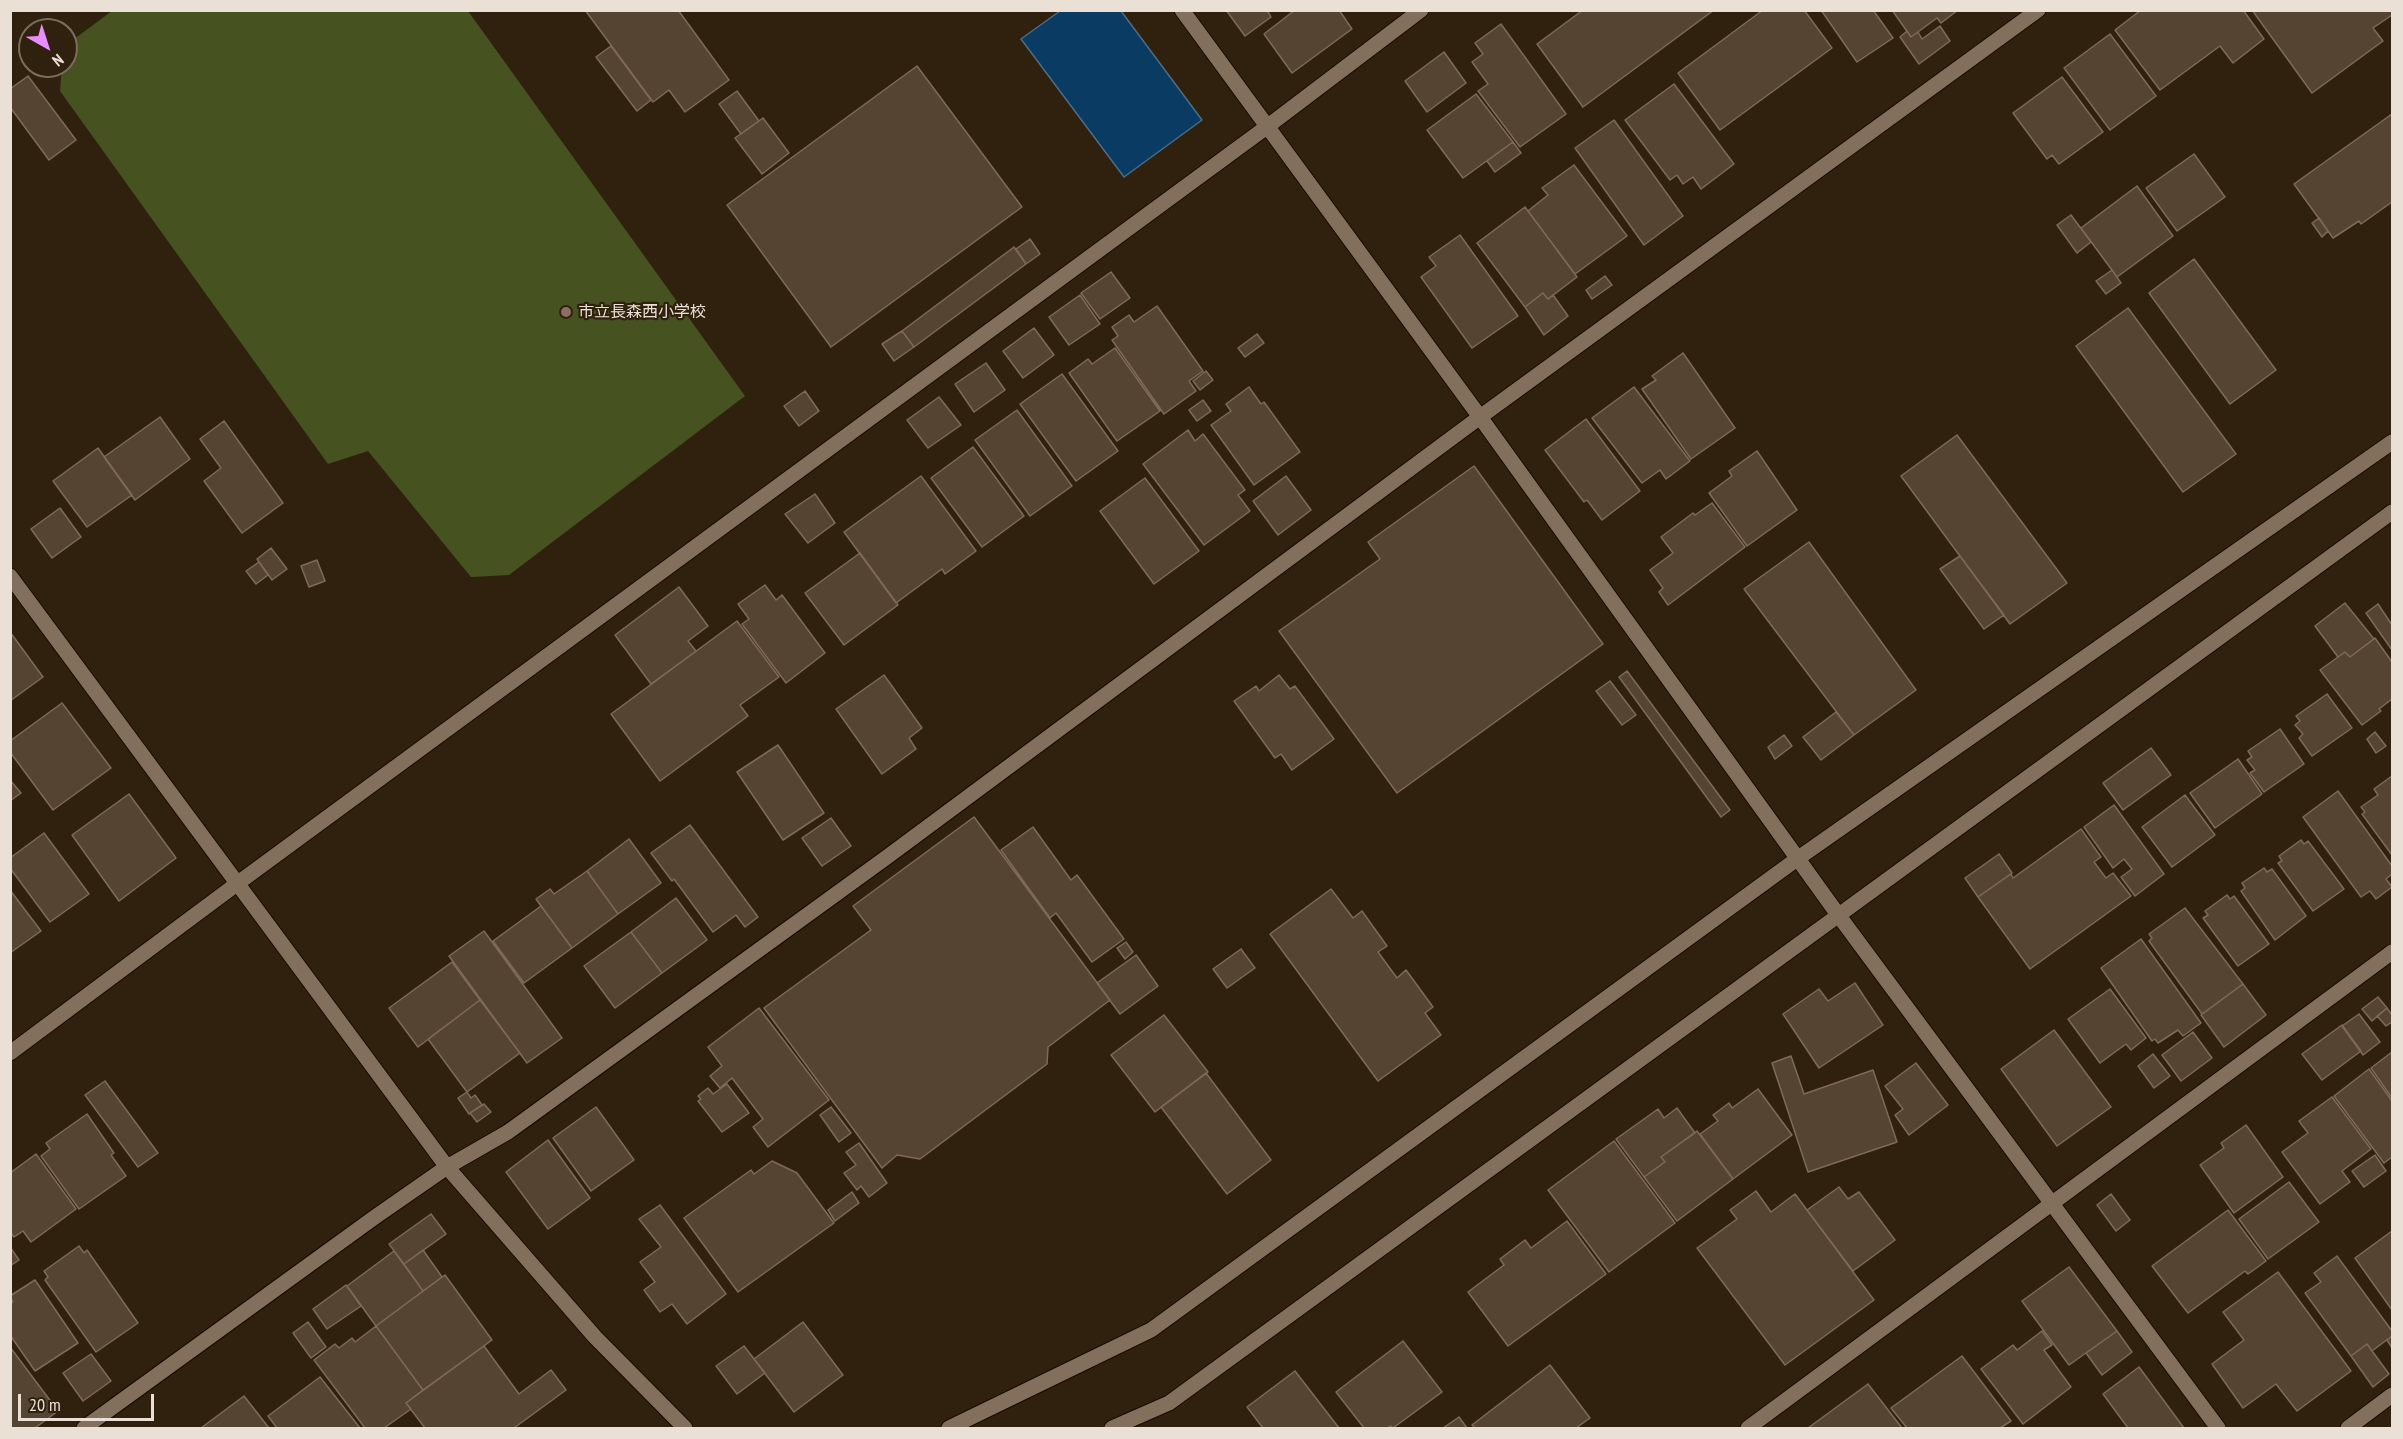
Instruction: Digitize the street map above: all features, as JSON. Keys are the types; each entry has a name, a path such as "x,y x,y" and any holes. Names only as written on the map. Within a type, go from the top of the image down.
{"street":[{"path":"1182,10 1480,417 1797,859 2218,1428"},
{"path":"10,1053 1268,126 1421,10"},
{"path":"84,1428 375,1216 447,1167 527,1119 887,857 1480,417 2038,10"},
{"path":"949,1428 1151,1330 1797,859 2392,442"},
{"path":"1112,1428 1169,1402 2392,512"},
{"path":"10,576 447,1167 596,1337 685,1428"},
{"path":"1748,1428 2392,952"},
{"path":"2348,1428 2392,1395"}],"green space":[{"path":"112,11 468,11 745,396 509,575 471,577 368,451 328,464 60,91 61,78 78,78 78,36"}],"water":[{"path":"1060,11 1121,11 1202,120 1124,177 1021,39"}],"building":[{"path":"585,10 678,10 729,80 685,112 669,90 653,102"},
{"path":"1226,10 1267,10 1271,17 1245,36"},
{"path":"1295,10 1339,10 1352,29 1292,73 1264,34"},
{"path":"1583,10 1714,10 1583,107 1537,44"},
{"path":"1763,10 1804,10 1832,48 1720,130 1678,73"},
{"path":"1821,10 1873,10 1893,38 1857,62"},
{"path":"1892,10 1958,10 1941,23 1937,18 1911,37"},
{"path":"2141,10 2243,10 2264,39 2233,63 2220,46 2160,90 2115,30"},
{"path":"2252,10 2392,10 2392,15 2373,28 2383,41 2312,93"},
{"path":"1501,24 1566,114 1520,147 1478,91 1488,84 1472,62 1483,54 1475,43"},
{"path":"1940,26 1950,41 1919,64 1900,37 1907,31 1911,37 1918,32 1922,39"},
{"path":"2110,34 2156,96 2110,130 2064,68"},
{"path":"611,46 651,100 637,111 596,57"},
{"path":"1444,52 1466,83 1427,112 1405,81"},
{"path":"917,66 1022,207 831,347 727,205"},
{"path":"2062,77 2103,132 2059,164 2052,155 2047,159 2013,113"},
{"path":"25,78 30,78 76,140 49,160 10,107 10,89"},
{"path":"1674,84 1734,164 1701,189 1693,177 1683,184 1677,175 1670,180 1625,120"},
{"path":"737,91 759,121 741,134 719,104"},
{"path":"1476,94 1513,142 1463,178 1427,130"},
{"path":"2392,114 2392,202 2361,224 2359,221 2333,238 2294,184"},
{"path":"763,118 789,153 762,174 735,138"},
{"path":"1614,120 1683,216 1644,245 1575,148"},
{"path":"1513,142 1521,153 1495,172 1487,161"},
{"path":"2194,154 2225,197 2177,231 2146,188"},
{"path":"1574,165 1627,236 1575,274 1528,211 1548,195 1542,188"},
{"path":"2137,186 2173,236 2117,277 2081,228"},
{"path":"1525,207 1577,277 1548,299 1543,293 1525,307 1477,243"},
{"path":"2071,215 2091,242 2077,253 2057,225"},
{"path":"2319,218 2328,231 2322,237 2312,223"},
{"path":"1460,235 1518,316 1472,348 1421,277 1436,266 1429,257"},
{"path":"1030,239 1040,254 1026,264 1016,249"},
{"path":"1014,247 1026,264 914,347 902,331"},
{"path":"2194,259 2276,370 2230,404 2149,293"},
{"path":"2112,270 2121,283 2106,294 2096,281"},
{"path":"1111,272 1130,298 1100,319 1081,293"},
{"path":"1605,276 1612,285 1592,299 1586,290"},
{"path":"1543,293 1548,299 1553,295 1568,316 1544,335 1525,307"},
{"path":"1080,295 1100,324 1069,345 1049,317"},
{"path":"1157,306 1203,371 1189,381 1196,391 1164,414 1112,340 1118,336 1112,327 1129,315 1134,322"},
{"path":"2128,308 2236,454 2183,492 2076,346"},
{"path":"1034,328 1054,355 1023,378 1003,351"},
{"path":"902,331 914,347 894,361 882,344"},
{"path":"1257,334 1264,343 1245,357 1238,348"},
{"path":"1115,348 1160,411 1117,441 1069,373 1088,359 1092,364"},
{"path":"1683,353 1735,428 1691,459 1642,389 1656,380 1652,376"},
{"path":"986,363 1005,390 974,412 955,384"},
{"path":"1206,371 1213,380 1200,390 1193,381"},
{"path":"1062,374 1118,451 1076,481 1020,404"},
{"path":"1249,387 1261,404 1264,402 1300,452 1254,485 1211,425 1231,411 1226,404"},
{"path":"1634,387 1690,461 1666,479 1660,470 1642,483 1592,418"},
{"path":"805,391 819,411 799,426 784,406"},
{"path":"939,397 961,425 928,448 907,420"},
{"path":"1203,400 1211,411 1197,421 1189,410"},
{"path":"1017,410 1072,486 1030,516 975,440"},
{"path":"160,417 190,459 135,500 104,457"},
{"path":"1586,419 1640,491 1602,520 1587,500 1584,502 1545,450"},
{"path":"224,421 283,503 242,533 204,481 221,468 200,439"},
{"path":"1188,430 1195,441 1203,434 1245,490 1238,495 1250,511 1204,545 1143,464"},
{"path":"1957,435 2067,583 2010,624 1901,476"},
{"path":"973,447 1024,516 982,547 931,478"},
{"path":"98,448 132,495 87,527 53,481"},
{"path":"1757,451 1797,510 1747,546 1709,493 1732,476 1729,471"},
{"path":"1474,466 1603,644 1397,793 1279,631 1380,559 1368,542"},
{"path":"921,476 976,551 945,574 942,569 896,603 844,532"},
{"path":"1286,476 1311,510 1278,535 1253,501"},
{"path":"1145,478 1199,551 1154,584 1100,511"},
{"path":"815,494 835,523 808,543 785,514"},
{"path":"1712,503 1745,547 1668,605 1659,592 1663,588 1650,570 1673,553 1661,537 1693,513 1695,515"},
{"path":"60,508 81,537 52,558 31,529"},
{"path":"1809,542 1916,690 1854,735 1744,589"},
{"path":"271,548 287,569 272,580 257,559"},
{"path":"860,553 898,605 844,645 805,593"},
{"path":"1960,556 2004,615 1984,629 1940,569"},
{"path":"317,560 325,581 309,587 301,566"},
{"path":"259,562 268,575 256,584 246,571"},
{"path":"765,585 776,600 782,595 825,653 786,683 742,624 749,619 738,604"},
{"path":"679,587 708,626 688,641 696,651 651,684 615,635"},
{"path":"2345,603 2374,639 2350,657 2345,652 2338,657 2315,626"},
{"path":"2378,604 2392,625 2392,650 2366,613"},
{"path":"737,621 779,677 740,705 748,716 660,781 611,714"},
{"path":"10,632 43,677 10,701"},
{"path":"2375,638 2392,662 2392,699 2379,709 2381,711 2362,725 2320,670 2345,652 2350,657"},
{"path":"1627,671 1730,810 1721,817 1619,677"},
{"path":"884,675 922,728 909,738 916,749 882,774 836,709"},
{"path":"1279,675 1290,689 1295,686 1334,739 1292,770 1281,754 1275,758 1234,701 1256,686 1259,691"},
{"path":"1610,681 1636,715 1622,725 1596,691"},
{"path":"2327,694 2352,728 2312,756 2299,738 2303,734 2295,725 2300,721 2296,716"},
{"path":"62,703 111,768 53,810 10,752 10,741"},
{"path":"1836,712 1854,735 1821,760 1803,737"},
{"path":"2280,729 2304,764 2264,792 2250,773 2255,770 2247,760 2252,757 2248,751"},
{"path":"2375,732 2386,746 2376,753 2367,739"},
{"path":"1784,735 1792,746 1775,759 1768,747"},
{"path":"778,745 824,813 783,840 737,772"},
{"path":"2151,748 2171,775 2123,810 2103,783"},
{"path":"2238,759 2262,794 2215,828 2190,793"},
{"path":"2392,776 2392,855 2362,814 2365,812 2361,807 2378,795 2374,789"},
{"path":"10,780 21,793 10,801"},
{"path":"2338,791 2392,866 2392,874 2386,879 2392,887 2376,899 2370,891 2361,897 2303,817"},
{"path":"129,794 176,858 119,901 72,835"},
{"path":"2185,795 2215,835 2172,867 2142,827"},
{"path":"2114,805 2164,874 2135,896 2121,877 2132,869 2124,859 2113,868 2084,827"},
{"path":"974,817 1110,1000 1048,1047 1047,1064 920,1159 897,1155 882,1168 764,1008 871,930 853,906"},
{"path":"831,818 851,846 822,866 802,838"},
{"path":"690,825 758,917 745,927 736,915 713,932 674,879 672,881 651,853"},
{"path":"1033,827 1071,880 1077,875 1124,939 1092,962 1056,913 1050,918 1001,850"},
{"path":"2081,829 2101,857 2094,862 2106,878 2113,873 2131,896 2030,969 1978,897 2011,874 2013,878"},
{"path":"44,833 89,894 50,922 10,868 10,858"},
{"path":"629,839 661,883 618,914 587,871"},
{"path":"2301,840 2304,844 2308,841 2344,889 2313,911 2278,863 2282,861 2279,856"},
{"path":"1999,854 2012,873 1978,897 1965,878"},
{"path":"2264,868 2267,872 2272,869 2306,916 2275,940 2241,891 2245,888 2242,883"},
{"path":"587,871 618,914 572,948 536,899 550,889 554,894"},
{"path":"1331,889 1353,918 1362,911 1387,946 1378,952 1397,978 1406,970 1433,1007 1425,1013 1441,1035 1378,1081 1270,934"},
{"path":"10,890 41,931 10,953"},
{"path":"2227,895 2230,899 2234,896 2269,944 2238,966 2203,918 2208,915 2205,911"},
{"path":"676,898 707,940 662,973 631,932"},
{"path":"541,906 572,948 524,983 493,941"},
{"path":"2185,908 2243,984 2202,1014 2149,941 2152,938 2149,934"},
{"path":"484,931 562,1038 527,1063 449,956"},
{"path":"631,932 662,973 615,1008 584,966"},
{"path":"2141,939 2201,1023 2183,1036 2178,1030 2158,1043 2155,1039 2152,1041 2101,968"},
{"path":"1126,942 1133,952 1125,959 1117,948"},
{"path":"1241,949 1255,968 1227,988 1213,969"},
{"path":"1136,955 1158,986 1120,1014 1097,983"},
{"path":"452,962 480,1000 418,1047 389,1008"},
{"path":"1855,983 1883,1025 1819,1068 1783,1014 1819,989 1828,1001"},
{"path":"2243,984 2266,1015 2224,1047 2201,1015"},
{"path":"2110,989 2146,1038 2131,1050 2126,1044 2100,1063 2068,1019"},
{"path":"2378,997 2387,1008 2372,1021 2362,1009"},
{"path":"480,1000 520,1053 467,1092 428,1039"},
{"path":"759,1008 829,1100 768,1147 753,1127 763,1119 732,1078 720,1088 710,1076 722,1066 708,1047"},
{"path":"2387,1008 2392,1015 2392,1022 2386,1026 2377,1016"},
{"path":"2359,1014 2380,1042 2363,1055 2342,1026"},
{"path":"1164,1015 1208,1072 1155,1112 1111,1055"},
{"path":"2342,1025 2361,1051 2322,1080 2302,1054"},
{"path":"2054,1030 2111,1107 2057,1146 2001,1069"},
{"path":"2193,1032 2212,1058 2181,1081 2162,1055"},
{"path":"2392,1052 2392,1098 2371,1068"},
{"path":"2153,1054 2170,1076 2154,1088 2138,1066"},
{"path":"1791,1056 1804,1094 1873,1070 1897,1142 1808,1172 1772,1063"},
{"path":"1916,1063 1948,1105 1909,1135 1895,1115 1903,1109 1885,1086"},
{"path":"2369,1069 2392,1101 2392,1157 2384,1163 2334,1096"},
{"path":"1206,1073 1271,1160 1227,1194 1161,1107"},
{"path":"105,1081 158,1153 138,1167 85,1095"},
{"path":"727,1084 749,1113 722,1132 698,1101 701,1099 698,1096 708,1088 713,1094"},
{"path":"1758,1089 1792,1135 1733,1179 1700,1134 1718,1121 1713,1115 1729,1103 1732,1108"},
{"path":"467,1092 471,1098 475,1095 482,1105 469,1114 458,1098"},
{"path":"2332,1097 2371,1149 2342,1171 2350,1182 2320,1204 2282,1152 2308,1133 2299,1121"},
{"path":"484,1104 491,1112 477,1122 470,1113"},
{"path":"596,1107 634,1160 591,1191 553,1138"},
{"path":"831,1107 851,1133 839,1142 820,1115"},
{"path":"1677,1108 1695,1133 1661,1157 1665,1162 1644,1177 1616,1139 1658,1109 1664,1118"},
{"path":"87,1114 114,1153 111,1155 126,1176 79,1209 41,1156 50,1149 46,1143"},
{"path":"2246,1125 2283,1177 2234,1213 2200,1165 2224,1148 2221,1143"},
{"path":"1697,1131 1733,1179 1677,1221 1644,1177 1665,1162 1661,1157"},
{"path":"548,1140 590,1198 548,1229 506,1172"},
{"path":"1614,1141 1675,1223 1609,1272 1548,1190"},
{"path":"859,1143 887,1183 869,1197 861,1186 857,1190 844,1173 856,1165 846,1152"},
{"path":"36,1154 76,1209 31,1242 23,1231 14,1237 10,1232 10,1173"},
{"path":"2375,1155 2386,1171 2364,1187 2352,1171"},
{"path":"772,1161 797,1173 834,1223 738,1292 684,1218 751,1170 754,1174"},
{"path":"2289,1182 2319,1222 2268,1259 2239,1219"},
{"path":"1839,1187 1848,1199 1859,1192 1895,1240 1853,1271 1807,1210"},
{"path":"1756,1191 1771,1212 1795,1194 1874,1300 1785,1365 1697,1248 1737,1219 1730,1210"},
{"path":"852,1192 859,1203 835,1221 828,1210"},
{"path":"2111,1194 2130,1220 2116,1231 2097,1205"},
{"path":"660,1205 726,1294 687,1324 672,1304 660,1312 644,1290 655,1282 640,1262 661,1247 639,1219"},
{"path":"2228,1210 2266,1261 2248,1274 2245,1271 2188,1313 2152,1266"},
{"path":"431,1214 446,1234 404,1264 389,1244"},
{"path":"1567,1221 1606,1274 1508,1346 1468,1292 1504,1265 1500,1259 1525,1240 1531,1248"},
{"path":"2392,1231 2392,1310 2355,1258"},
{"path":"79,1246 84,1253 87,1250 138,1323 96,1352 45,1280 48,1277 44,1271"},
{"path":"10,1247 19,1260 10,1266"},
{"path":"423,1250 442,1277 423,1291 404,1264"},
{"path":"394,1251 423,1291 376,1326 347,1286"},
{"path":"2337,1256 2392,1331 2392,1336 2372,1351 2367,1344 2351,1356 2305,1293 2321,1282 2314,1273"},
{"path":"2069,1267 2117,1331 2069,1365 2022,1301"},
{"path":"2278,1272 2351,1371 2297,1411 2276,1384 2243,1408 2212,1364 2244,1340 2223,1312"},
{"path":"445,1275 492,1340 423,1390 376,1326"},
{"path":"35,1280 78,1343 35,1371 10,1335 10,1304 13,1302 10,1296"},
{"path":"346,1285 361,1306 327,1329 313,1309"},
{"path":"308,1322 326,1347 311,1358 293,1333"},
{"path":"803,1322 843,1375 794,1412 754,1359"},
{"path":"376,1326 423,1390 406,1403 411,1409 384,1428 365,1428 314,1360 335,1344 339,1348 352,1338 355,1342"},
{"path":"2042,1331 2052,1345 2044,1350 2071,1387 2023,1424 1981,1369 2013,1345 2017,1350"},
{"path":"2117,1331 2132,1352 2102,1375 2086,1353"},
{"path":"2392,1336 2392,1348 2387,1340"},
{"path":"1403,1341 1442,1392 1393,1428 1391,1426 1364,1428 1336,1392"},
{"path":"2367,1344 2389,1374 2373,1387 2351,1356"},
{"path":"484,1346 519,1394 551,1370 566,1390 514,1428 425,1428 406,1403"},
{"path":"744,1346 765,1373 737,1394 716,1366"},
{"path":"10,1347 58,1411 35,1428 10,1428"},
{"path":"91,1354 111,1381 83,1401 63,1373"},
{"path":"1962,1356 2011,1421 2000,1428 1907,1428 1891,1408"},
{"path":"1550,1365 1590,1418 1576,1428 1475,1428 1472,1425"},
{"path":"2139,1367 2184,1428 2128,1428 2103,1394"},
{"path":"1295,1371 1339,1428 1263,1428 1247,1407"},
{"path":"320,1377 360,1428 277,1428 268,1416"},
{"path":"1868,1384 1902,1428 1808,1428"},
{"path":"244,1396 269,1428 201,1428"},
{"path":"1459,1417 1467,1428 1443,1428"}],"place":[{"name":"市立長森西小学校","path":"566,312"}]}
